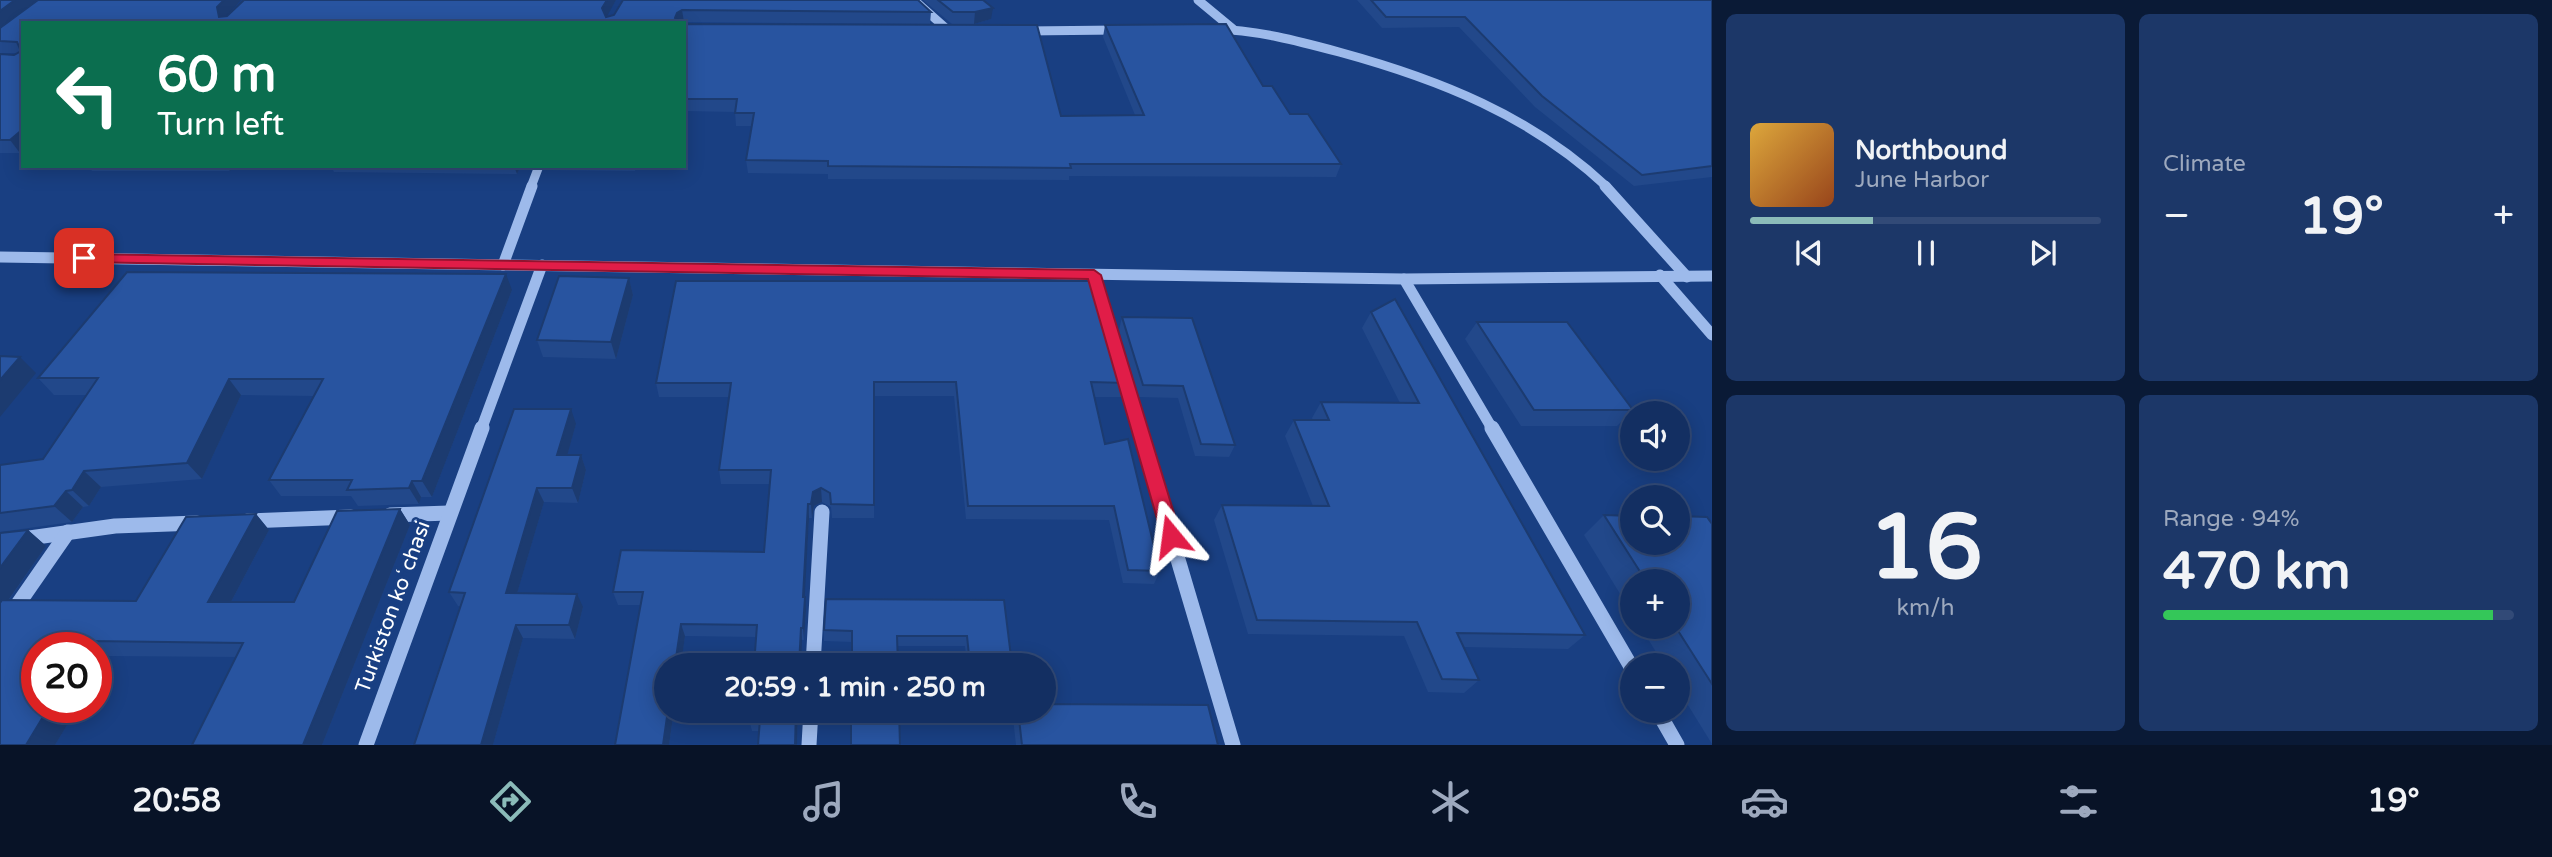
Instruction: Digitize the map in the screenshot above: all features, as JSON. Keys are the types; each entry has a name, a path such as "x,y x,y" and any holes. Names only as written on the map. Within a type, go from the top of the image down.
{"street":[{"path":"914,0 949,31"},
{"path":"1198,0 1233,29"},
{"path":"1206,29 1263,33 1382,63 1446,84 1500,110 1546,137 1598,179 1686,277"},
{"path":"1013,32 1137,30"},
{"path":"935,31 961,31"},
{"path":"503,265 538,168"},
{"path":"0,257 1404,279 1712,276"},
{"path":"449,513 542,265"},
{"path":"1094,275 1233,745"},
{"path":"1660,275 1712,335"},
{"path":"1404,279 1623,653"},
{"path":"814,653 821,512"},
{"name":"Turkiston koʻchasi","path":"0,542 115,526 449,513 366,745"},
{"path":"0,630 68,532"},
{"path":"809,745 810,723"},
{"path":"1664,723 1677,745"}],"building":[{"path":"0,0 15,0 0,11"},
{"path":"38,0 224,0 217,7 219,17 227,16 244,0 607,0 602,8 606,17 614,15 623,0 918,0 931,12 682,10 675,18 679,21 21,21 21,51 17,42 0,41 0,28"},
{"path":"938,0 983,0 993,8 975,12 953,12"},
{"path":"1371,0 1712,0 1712,166 1642,175 1542,96 1465,17 1386,17"},
{"path":"686,24 1037,25 1061,116 1144,115 1105,25 1226,24 1263,86 1272,86 1290,114 1308,114 1341,164 1070,164 1071,168 828,166 828,161 746,160 754,113 735,113 737,99 686,99"},
{"path":"21,51 21,131 10,140 0,140 0,54 14,55"},
{"path":"127,272 506,274 422,481 412,481 409,488 347,490 352,480 269,480 323,379 229,379 187,463 84,471 72,490 66,491 54,506 0,513 0,465 43,459 98,378 38,378"},
{"path":"559,276 629,278 611,342 537,340"},
{"path":"676,281 1095,281 1126,383 1091,382 1105,444 1128,439 1160,571 1128,570 1114,506 968,506 956,382 874,382 874,505 831,504 830,493 821,488 813,492 811,504 808,504 805,597 800,653 755,653 757,625 681,624 677,653 654,653 654,723 666,723 663,745 615,745 643,592 613,592 621,550 764,552 771,470 719,470 731,383 656,383"},
{"path":"1395,299 1585,635 1457,633 1479,680 1442,679 1417,622 1257,620 1222,505 1329,506 1294,420 1329,420 1321,402 1419,403 1371,312"},
{"path":"1122,317 1192,318 1235,445 1201,444 1183,386 1143,385"},
{"path":"1477,322 1567,322 1626,401 1620,401 1620,410 1534,410"},
{"path":"0,356 20,357 0,380"},
{"path":"514,409 571,409 557,455 581,455 572,488 537,488 506,593 577,594 569,625 516,625 481,745 414,745 465,593 449,592"},
{"path":"400,509 303,745 192,745 243,643 112,641 112,632 21,632 21,723 39,723 26,745 0,745 2,600 136,601 186,517 256,514 208,602 294,602 337,511"},
{"path":"1604,515 1620,516 1620,540"},
{"path":"1690,516 1707,517 1712,524 1712,684 1683,639 1690,639 1690,569 1638,569 1629,555 1690,555"},
{"path":"28,530 0,568 0,533"},
{"path":"826,599 1004,600 1011,653 969,653 967,636 897,636 898,653 852,653 852,631 824,630"},
{"path":"1056,704 1208,705 1218,745 1022,745 1019,723 1056,723"},
{"path":"760,723 796,723 795,745 758,745"},
{"path":"851,723 899,723 900,745 851,745"}],"route":[{"path":"84,258 1094,275 1171,536"}]}
